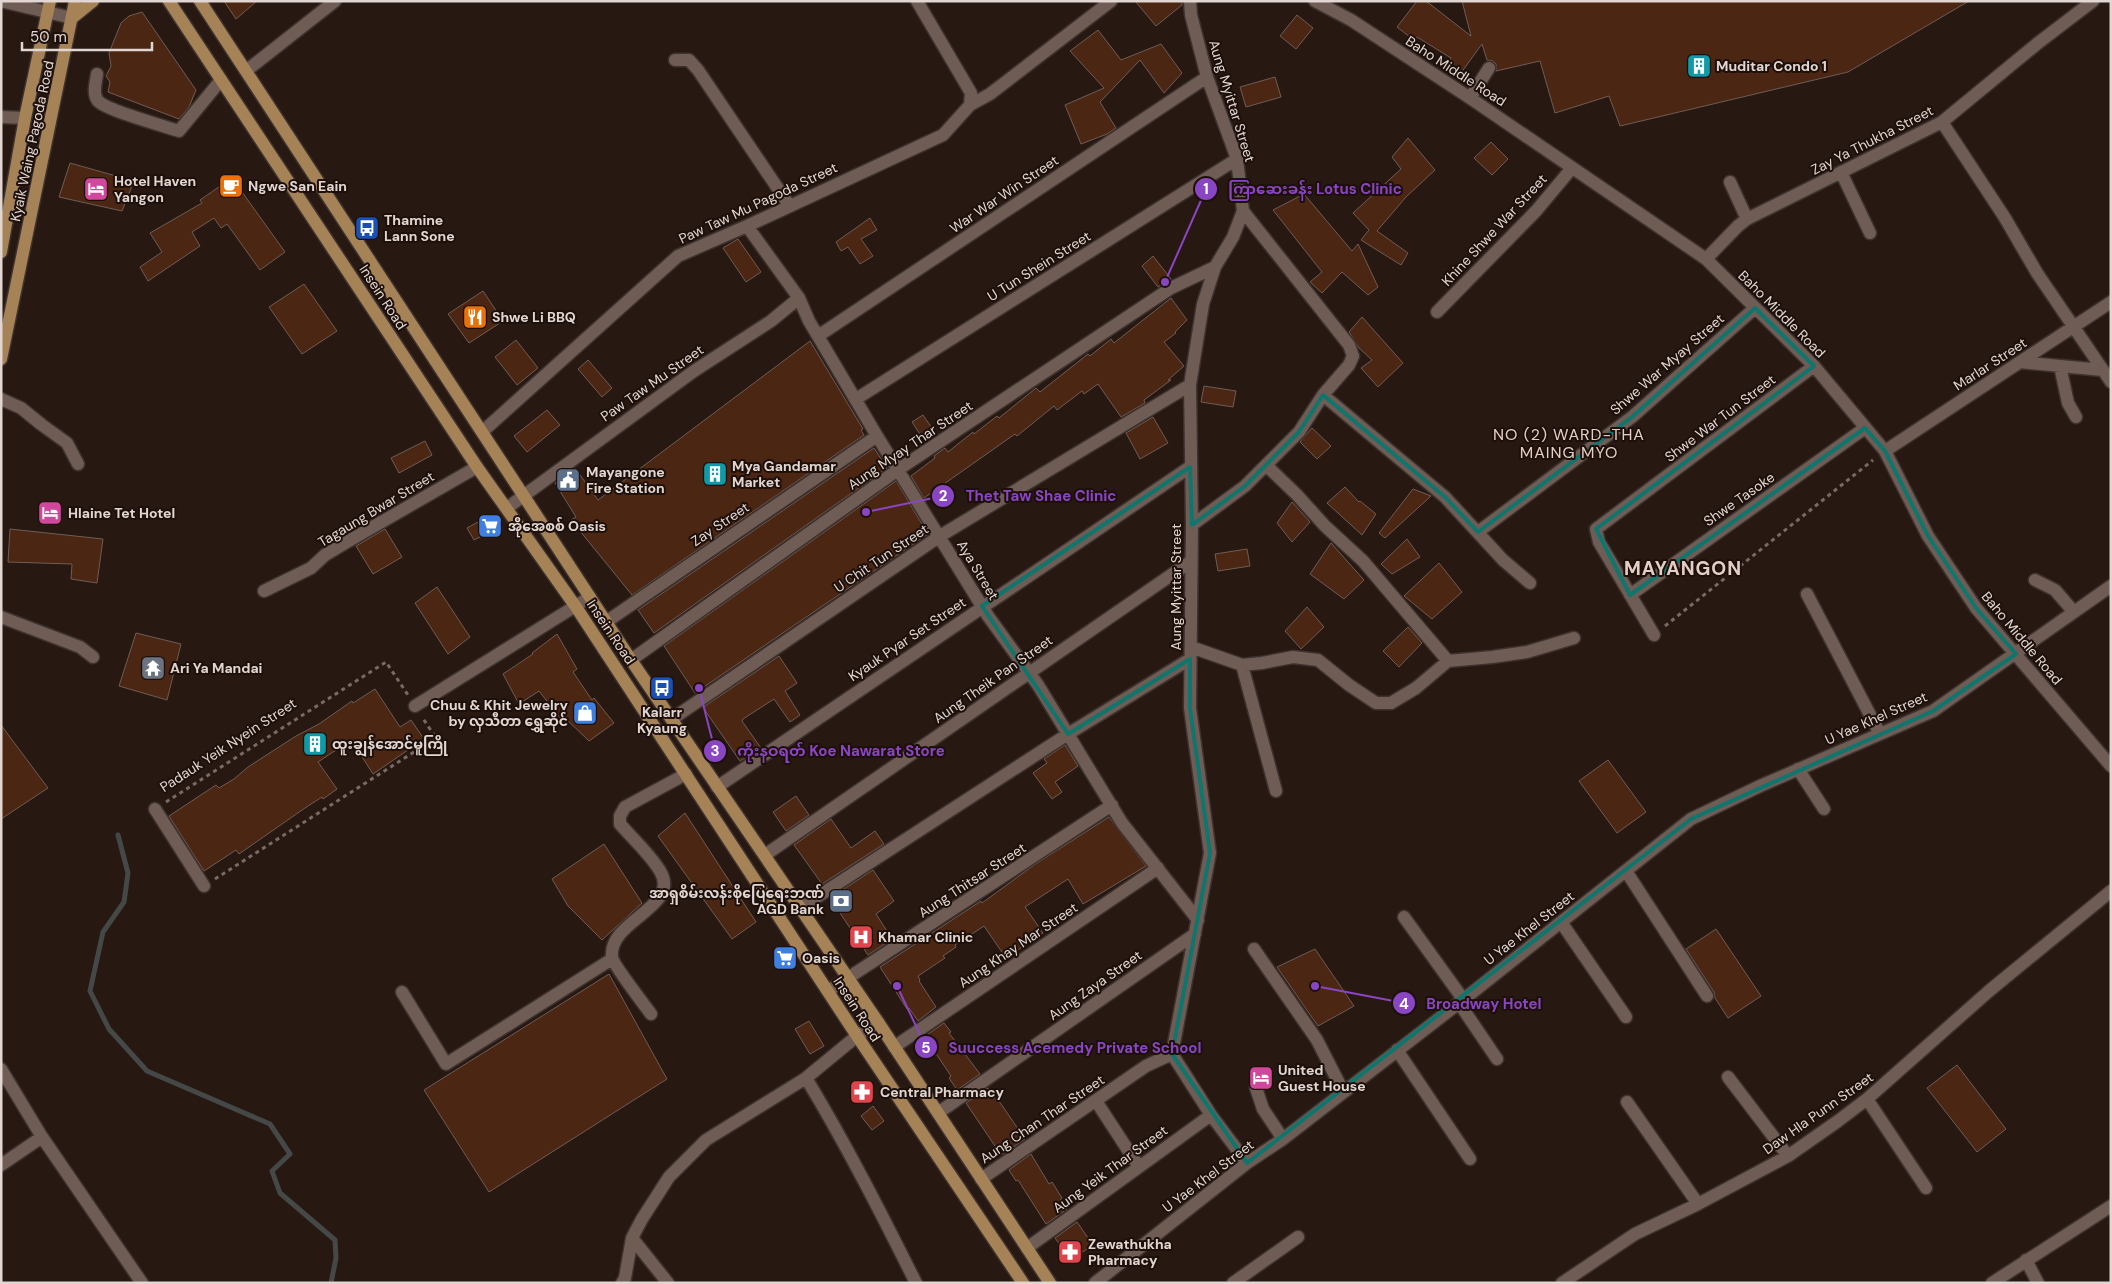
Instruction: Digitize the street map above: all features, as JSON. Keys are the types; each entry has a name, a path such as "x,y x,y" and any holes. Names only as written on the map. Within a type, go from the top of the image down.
{"main road":[{"name":"Kyaik Waing Pagoda Road","path":"1,359 75,1"},
{"path":"72,18 93,1"},
{"name":"Insein Road","path":"169,1 477,467 576,607 857,1036 1023,1283"},
{"name":"Insein Road","path":"200,1 631,660 878,1022 1050,1283"},
{"name":"Kyaik Waing Pagoda Road","path":"1,252 25,118 49,7"}],"street":[{"path":"242,66 335,1"},
{"path":"916,1 970,99"},
{"name":"Paw Taw Mu Pagoda Street","path":"482,432 678,256 943,135 970,99 990,94 1110,1"},
{"name":"Aung Myittar Street","path":"1172,1054 1210,853 1190,708 1190,562 1192,525 1190,385 1203,304 1214,267 1233,238 1242,211 1237,159 1207,77 1191,15 1190,1"},
{"name":"Baho Middle Road","path":"1315,1 1351,20 1470,98 1706,259 1814,366 1886,451 1928,536 1976,608 2111,766"},
{"name":"Zay Ya Thukha Street","path":"1706,259 1747,219 1942,122 2038,43 2094,1"},
{"path":"1,2 49,7 72,18"},
{"path":"675,60 689,60 698,70 789,205"},
{"path":"1470,98 1488,68"},
{"path":"97,74 94,93 98,100 109,108 178,131 221,80"},
{"name":"War War Win Street","path":"818,336 1207,77"},
{"path":"1,117 25,118"},
{"path":"1942,122 2005,218 2037,273 2111,382"},
{"name":"U Tun Shein Street","path":"856,399 1237,159"},
{"name":"Khine Shwe War Street","path":"1437,312 1536,211 1572,168"},
{"path":"1841,172 1870,233"},
{"path":"1730,182 1747,219"},
{"path":"1192,525 1245,486 1267,466 1299,432 1323,395 1349,365 1353,356 1348,345 1242,211"},
{"name":"Aya Street","path":"747,226 798,298 808,321 877,436 982,606 1029,672 1122,823 1198,920"},
{"name":"Aung Myay Thar Street","path":"631,660 899,469 1171,288 1214,267"},
{"name":"Paw Taw Mu Street","path":"507,508 694,370 771,321 798,298"},
{"name":"Marlar Street","path":"1886,451 2111,302"},
{"name":"Shwe War Myay Street","path":"1478,532 1632,417 1755,308"},
{"path":"2020,362 2102,370"},
{"name":"Shwe War Tun Street","path":"1630,595 1599,542 1596,530 1605,521 1814,366"},
{"path":"2060,366 2068,403 2076,417"},
{"name":"U Chit Tun Street","path":"672,719 940,536 1190,385"},
{"path":"1323,395 1445,497 1503,560 1530,583"},
{"path":"1,398 21,408 42,426 67,443 78,464"},
{"name":"Shwe Tasoke","path":"1630,595 1865,428"},
{"name":"Zay Street","path":"606,622 877,436"},
{"path":"1267,466 1325,526 1364,561 1448,661"},
{"name":"Tagaung Bwar Street","path":"264,591 296,576 344,543 477,467"},
{"name":"Kyauk Pyar Set Street","path":"717,787 1190,467"},
{"name":"Aung Theik Pan Street","path":"765,855 1190,562"},
{"path":"2035,580 2055,590 2073,611"},
{"name":"U Yae Khel Street","path":"1095,1283 1247,1163 1283,1139 1461,1001 1691,819 1798,769 1934,710 2111,586"},
{"path":"1807,594 1880,734"},
{"path":"1630,595 1654,635"},
{"path":"415,706 590,598"},
{"path":"1,617 80,647 93,657"},
{"path":"800,908 1190,653 1242,665 1294,657 1318,660 1349,685 1376,703 1391,703 1416,688 1448,661 1492,658 1527,652 1574,638"},
{"path":"1242,665 1276,791"},
{"path":"1798,769 1824,809"},
{"path":"651,1014 612,959 612,947 618,935 658,900 665,886 661,872 620,824 620,816 625,807 686,774"},
{"name":"Aung Thitsar Street","path":"828,992 1112,805"},
{"name":"Padauk Yeik Nyein Street","path":"155,809 204,886"},
{"name":"Aung Khay Mar Street","path":"894,1047 1158,868"},
{"path":"1626,871 1706,996"},
{"name":"Daw Hla Punn Street","path":"1562,1283 1635,1234 1698,1204 1788,1156 1867,1099 1990,991 2111,891"},
{"path":"1404,917 1461,1001 1497,1059"},
{"path":"1561,922 1626,1016"},
{"name":"Aung Zaya Street","path":"938,1113 1195,934"},
{"path":"1254,949 1317,1040 1343,1091"},
{"path":"402,992 446,1064 612,959"},
{"path":"622,1283 625,1278 632,1238 642,1218 669,1177 706,1140 806,1078 857,1036 878,1022"},
{"path":"1397,1050 1470,1159"},
{"path":"1172,1054 1211,1115 1247,1163"},
{"name":"Aung Chan Thar Street","path":"981,1179 1146,1066 1172,1054"},
{"path":"1,1069 42,1137 142,1283"},
{"path":"1728,1077 1788,1156"},
{"path":"806,1078 838,1131 874,1198 916,1283"},
{"path":"1256,1088 1263,1108 1283,1139"},
{"path":"1867,1099 1926,1188"},
{"path":"1096,1100 1139,1166"},
{"path":"1627,1102 1698,1204"},
{"name":"Aung Yeik Thar Street","path":"1027,1248 1211,1115"},
{"path":"1,1165 42,1137"},
{"path":"1992,1283 2111,1206"},
{"path":"1234,1283 1298,1237"},
{"path":"632,1238 668,1283"},
{"path":"2026,1260 2038,1283"}],"path":[{"path":"1654,635 1886,451"},
{"name":"Padauk Yeik Nyein Street","path":"155,809 386,662 436,738 204,886"}],"highlighted area":[{"path":"1755,308 1814,366 1596,529 1630,595 1865,428 1885,451 1928,536 1976,608 2016,654 1933,711 1691,819 1247,1163 1172,1054 1210,853 1190,708 1190,659 1068,734 982,606 1190,467 1192,525 1245,486 1299,432 1323,395 1445,497 1478,532 1632,417"}],"building":[{"path":"224,1 257,1 236,19"},
{"path":"1135,1 1182,1 1182,5 1156,26"},
{"name":"Muditar Condo 1","path":"1417,1 1426,1 1471,36 1462,1 1969,1 1848,72 1620,126 1609,96 1555,113 1540,61 1496,71 1496,64 1493,61 1487,60 1482,44 1458,77 1444,68 1451,58 1417,37 1415,41 1397,27"},
{"path":"142,12 196,90 189,107 179,119 108,92 110,82 106,76 111,66 109,53 121,23 129,16"},
{"path":"1297,15 1313,28 1296,49 1280,36"},
{"path":"1098,30 1121,60 1161,44 1182,73 1164,93 1140,60 1100,102 1116,128 1107,134 1081,144 1065,105 1104,88 1070,51"},
{"path":"1275,77 1281,97 1246,107 1240,87"},
{"path":"1408,138 1435,170 1406,197 1377,231 1408,253 1401,265 1361,240 1369,230 1353,213 1401,169 1392,157"},
{"path":"1491,142 1508,159 1492,175 1474,158"},
{"name":"Hotel Haven Yangon","path":"70,163 134,181 122,211 59,197"},
{"path":"232,178 285,252 260,270 227,224 221,228 214,218 192,232 200,246 148,281 140,267 162,252 150,233 202,203 200,200"},
{"path":"1304,194 1352,251 1358,244 1378,287 1368,295 1342,272 1322,293 1310,282 1322,272 1273,210"},
{"path":"870,218 877,230 861,239 873,256 860,264 848,247 841,251 836,242"},
{"path":"738,239 761,272 746,282 723,248"},
{"path":"1153,256 1171,279 1158,287 1142,266"},
{"path":"304,284 337,331 302,354 269,307"},
{"name":"Shwe Li BBQ","path":"483,291 503,321 469,343 448,314"},
{"path":"1171,298 1187,320 1176,333 1164,342 1184,366 1168,380 1171,380 1144,400 1145,403 1121,417 1098,384 1084,394 1082,391 1057,410 1054,406 1017,436 1015,434 924,498 911,476 935,458 934,456 945,448 948,452 997,416 999,418 1036,388 1040,392 1088,354 1090,356 1111,339 1114,343"},
{"path":"1362,317 1403,363 1378,387 1361,368 1372,360 1359,348 1349,332"},
{"path":"516,340 538,368 517,385 495,357"},
{"name":"Mya Gandamar Market","path":"810,341 863,429 861,430 864,435 632,595 571,520 576,517 555,483 575,468 598,500"},
{"path":"588,360 612,388 602,397 578,369"},
{"path":"1204,386 1236,391 1233,407 1201,402"},
{"path":"547,410 560,425 527,452 514,436"},
{"path":"923,415 936,434 925,442 912,422"},
{"path":"1153,417 1168,443 1140,459 1126,433"},
{"path":"1312,428 1331,446 1317,459 1300,442"},
{"path":"425,441 432,455 399,473 391,458"},
{"path":"874,448 887,468 654,633 638,610"},
{"path":"896,481 928,534 695,693 664,646"},
{"path":"1345,487 1359,502 1376,514 1362,535 1327,503"},
{"path":"1413,489 1431,496 1385,538 1379,533"},
{"path":"1292,502 1310,522 1292,542 1277,523"},
{"path":"489,516 496,529 474,540 467,528"},
{"path":"10,529 103,539 97,583 71,579 72,564 8,562"},
{"path":"385,529 402,557 373,574 356,546"},
{"path":"1407,539 1420,557 1392,574 1381,564"},
{"path":"1331,543 1364,580 1344,599 1310,574"},
{"path":"1247,549 1250,566 1218,571 1215,554"},
{"path":"1439,563 1462,592 1432,619 1404,596"},
{"path":"437,587 470,637 448,654 415,603"},
{"path":"1307,607 1324,627 1301,649 1285,631"},
{"path":"1408,627 1422,643 1399,667 1383,651"},
{"path":"136,633 181,644 167,700 119,686"},
{"path":"557,634 577,669 573,672 592,700 594,698 614,723 589,741 564,717 561,719 539,691 519,704 503,674 533,654"},
{"path":"779,656 797,683 785,691 800,715 790,722 774,699 743,719 742,721 761,748 740,761 704,709 705,706"},
{"path":"375,689 400,727 411,720 424,739 373,774 352,741 333,752 318,762 337,789 305,808 239,854 236,850 204,871 169,816 216,785 219,788 234,779 248,767 296,736"},
{"path":"1,725 48,788 1,819"},
{"path":"1065,745 1078,766 1055,782 1062,792 1052,799 1033,773 1047,763 1044,759"},
{"path":"1608,760 1646,812 1617,833 1579,781"},
{"path":"796,796 809,815 786,831 773,812"},
{"path":"685,813 756,922 732,939 658,836"},
{"path":"1109,817 1146,866 1083,904 1068,879 1025,907 1043,933 1006,958 984,926 955,945 956,947 943,956 945,958 918,976 919,981 936,1007 918,1021 909,1008 907,1009 880,967 981,901 982,903 1034,865"},
{"path":"831,819 851,848 875,831 884,844 822,884 794,845"},
{"path":"604,844 642,903 602,940 568,906 552,879"},
{"path":"873,870 894,901 876,914 892,939 868,955 830,898"},
{"path":"1716,929 1761,996 1728,1018 1715,998 1714,992 1686,949"},
{"path":"1315,949 1354,1006 1318,1026 1277,967"},
{"path":"609,974 667,1079 489,1192 424,1090"},
{"path":"809,1021 824,1046 810,1054 795,1029"},
{"path":"944,1023 951,1032 949,1033 980,1074 957,1090 949,1078 951,1076 931,1046 927,1048 921,1039"},
{"path":"1957,1065 2006,1129 1977,1152 1927,1088"},
{"path":"988,1088 1025,1139 1001,1155 966,1103"},
{"path":"873,1106 884,1121 872,1130 861,1116"},
{"path":"1031,1154 1049,1184 1052,1182 1062,1198 1060,1200 1067,1209 1046,1224 1018,1180 1016,1181 1009,1170"},
{"path":"1077,1222 1093,1245 1069,1261 1055,1238"}],"waterway":[{"path":"118,835 128,873 124,902 103,932 90,991 109,1029 147,1071 270,1124 290,1154 272,1171 280,1193 335,1240 336,1258 331,1283"}],"place":[{"name":"Muditar Condo 1","path":"1699,66"},
{"name":"Ngwe San Eain","path":"231,186"},
{"name":"Hotel Haven Yangon","path":"96,189"},
{"name":"Thamine Lann Sone","path":"367,228"},
{"name":"ကြာဆေးခန်း Lotus Clinic","path":"1165,282"},
{"name":"Shwe Li BBQ","path":"475,317"},
{"name":"Mya Gandamar Market","path":"715,474"},
{"name":"Mayangone Fire Station","path":"568,480"},
{"name":"Thet Taw Shae Clinic","path":"866,512"},
{"name":"Hlaine Tet Hotel","path":"50,513"},
{"name":"အိုအေစစ် Oasis","path":"490,526"},
{"name":"Ari Ya Mandai","path":"153,668"},
{"name":"Kalarr Kyaung","path":"662,688"},
{"name":"ကိုးနဝရတ် Koe Nawarat Store","path":"699,688"},
{"name":"Chuu & Khit Jewelry by လှသီတာ ရွှေဆိုင်","path":"585,713"},
{"name":"ထူးချွန်အောင်မူကြို","path":"315,744"},
{"name":"အာရှစိမ်းလန်းစိုပြေရေးဘဏ် AGD Bank","path":"841,901"},
{"name":"Khamar Clinic","path":"861,937"},
{"name":"Oasis","path":"785,958"},
{"name":"Suuccess Acemedy Private School","path":"897,986"},
{"name":"Broadway Hotel","path":"1315,986"},
{"name":"United Guest House","path":"1261,1078"},
{"name":"Central Pharmacy","path":"862,1092"},
{"name":"Zewathukha Pharmacy","path":"1070,1252"}],"district":[{"name":"NO (2) WARD-THA MAING MYO","path":"1569,443"},
{"name":"MAYANGON","path":"1683,568"}]}
